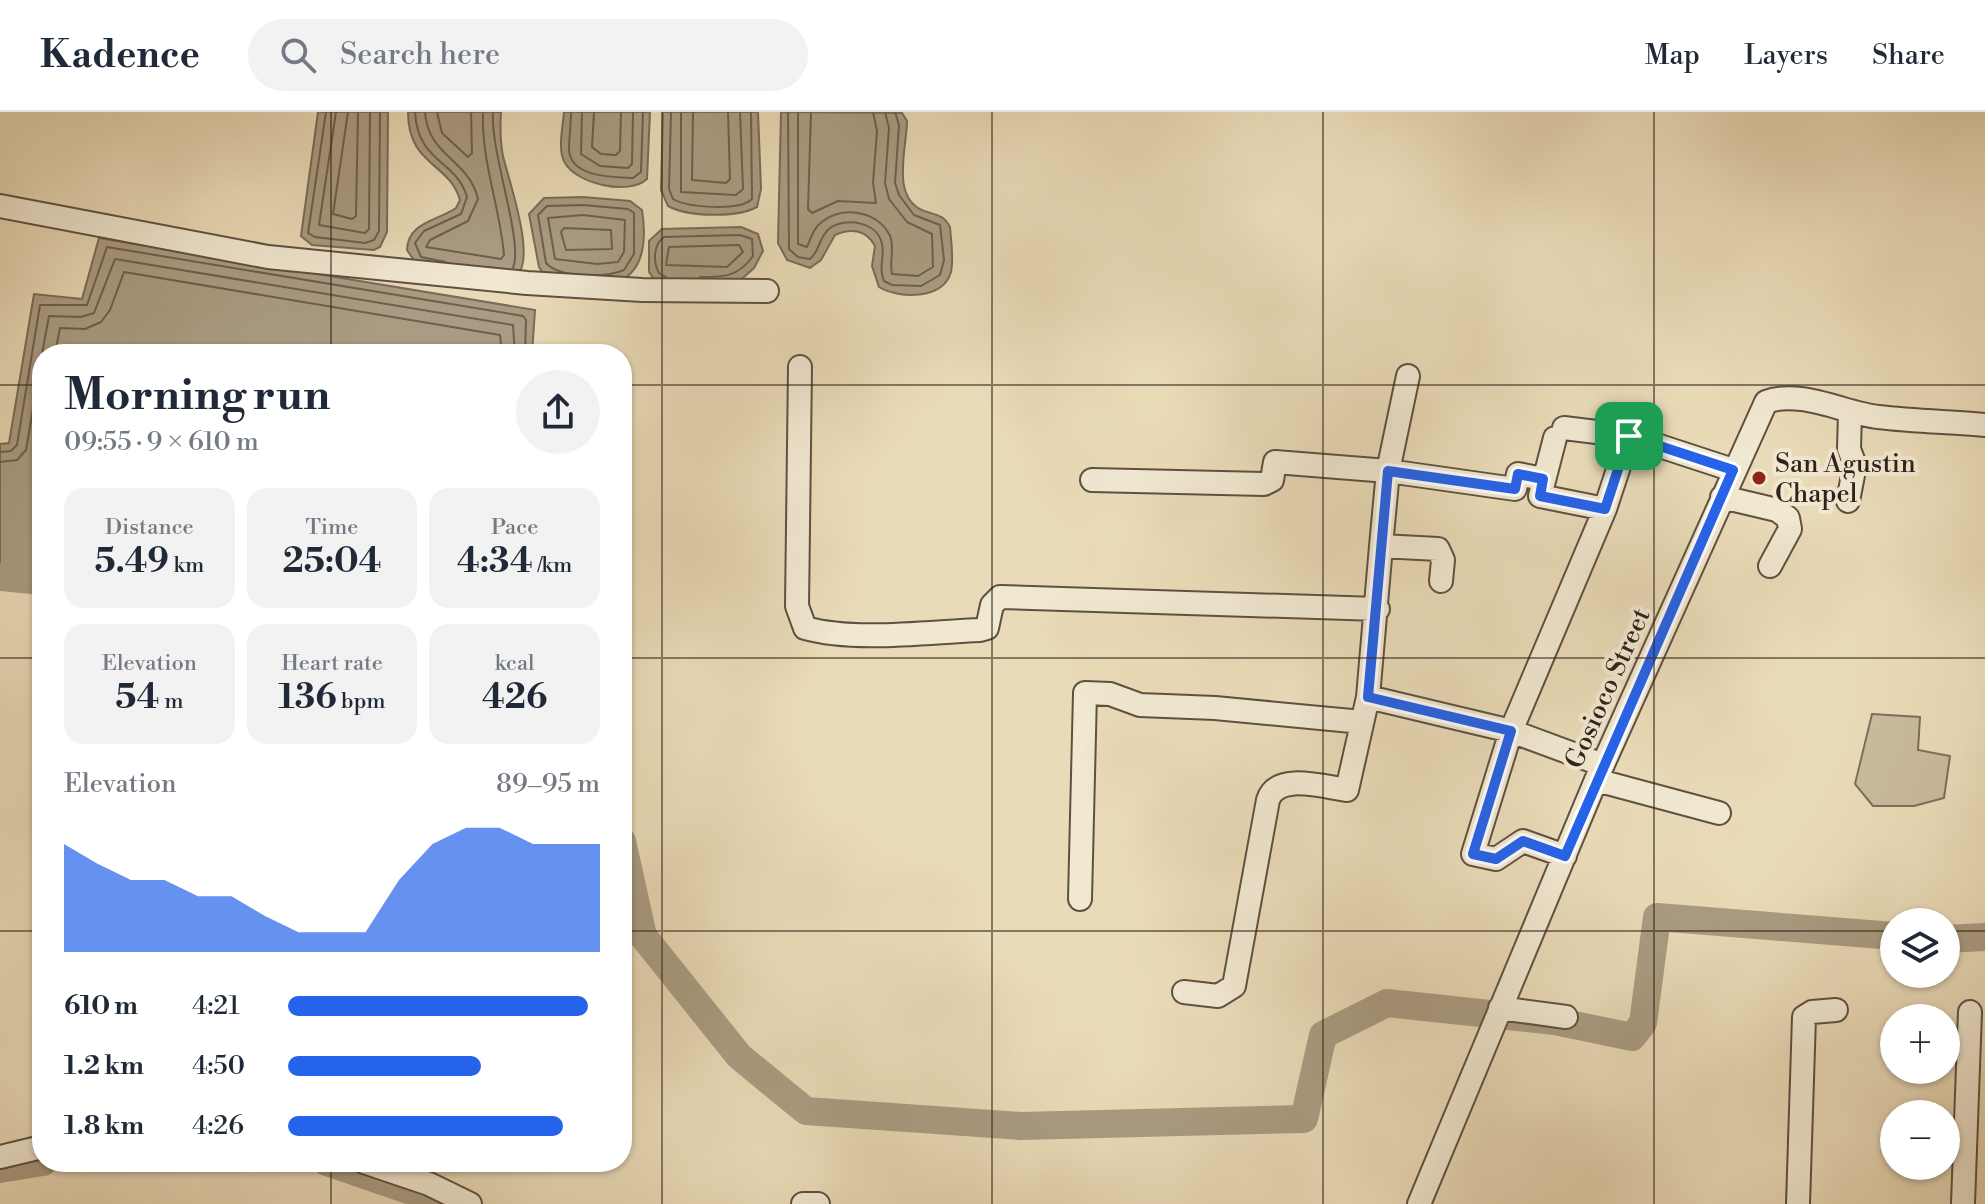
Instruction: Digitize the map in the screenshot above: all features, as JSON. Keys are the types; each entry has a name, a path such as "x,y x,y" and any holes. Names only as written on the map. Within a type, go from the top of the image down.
{"street":[{"path":"0,206 268,257 527,283 642,290 767,291"},
{"path":"800,367 797,606 805,628 854,633 980,630 987,628 992,605 1000,597 1378,609"},
{"path":"1184,992 1218,996 1234,986 1270,794 1279,784 1347,790 1368,697 1388,471 1408,376"},
{"name":"Gosioco Street","path":"1419,1204 1600,772 1766,402 1774,399 1816,402 1850,412 1985,425"},
{"path":"1848,501 1855,465 1849,449 1850,412"},
{"path":"1605,509 1540,496 1559,433 1629,436 1733,470"},
{"path":"1565,856 1523,841 1496,859 1473,854 1511,731 1605,509 1629,436"},
{"path":"1092,480 1264,484 1272,480 1275,462 1388,471 1515,489 1518,474 1543,479"},
{"path":"1722,497 1786,514 1790,529 1770,566"},
{"path":"1381,546 1438,549 1443,560 1441,581"},
{"path":"1080,899 1085,693 1110,694 1140,705 1215,708 1362,722"},
{"path":"1368,697 1511,731 1600,772 1719,813"},
{"path":"1798,1204 1804,1017 1812,1012 1836,1010"},
{"path":"1963,1204 1970,1012"},
{"path":"1498,1013 1566,1017"},
{"path":"0,1157 32,1149"},
{"path":"394,1172 429,1184 470,1204"},
{"path":"803,1204 818,1204"}],"shaded area":[{"path":"1872,714 1920,717 1918,750 1950,756 1944,798 1914,806 1873,806 1855,784"}],"water":[{"path":"318,112 388,112 387,232 380,247 374,250 312,245 301,236"},
{"path":"408,112 501,112 502,150 524,249 519,273 417,265 407,250 412,233 456,208 460,200 455,188 415,143"},
{"path":"564,112 650,112 647,179 628,187 616,187 591,182 571,170 561,152"},
{"path":"663,112 758,112 761,189 757,207 737,213 712,215 668,206 661,190"},
{"path":"781,112 902,113 907,121 903,171 907,195 914,205 942,218 950,227 951,272 939,288 908,295 879,287 872,266 875,246 867,236 857,232 846,231 835,235 821,260 810,268 787,260 778,243"},
{"path":"544,198 630,201 642,210 642,251 635,269 619,281 543,273 539,267 529,214"},
{"path":"741,227 758,234 763,251 754,268 737,283 657,283 649,272 649,241 662,229"},
{"path":"99,238 535,310 533,344 32,344 32,575 0,572 0,444 9,443 34,294 82,299"}],"waterway":[{"path":"0,577 32,580"},
{"path":"632,886 643,936 739,1056 806,1111 1021,1126 1304,1119 1323,1035 1387,1003 1555,1021 1632,1037 1643,1023 1657,917 1880,935"},
{"path":"1960,938 1985,937"},
{"path":"0,1169 32,1164"},
{"path":"356,1172 449,1204"}],"place":[{"name":"San Agustin Chapel","path":"1759,478"}],"route":[{"path":"1629,436 1733,470 1565,856 1523,841 1496,859 1473,854 1511,731 1368,697 1388,471 1515,489 1518,474 1543,479 1540,496 1605,509 1629,436"}]}
